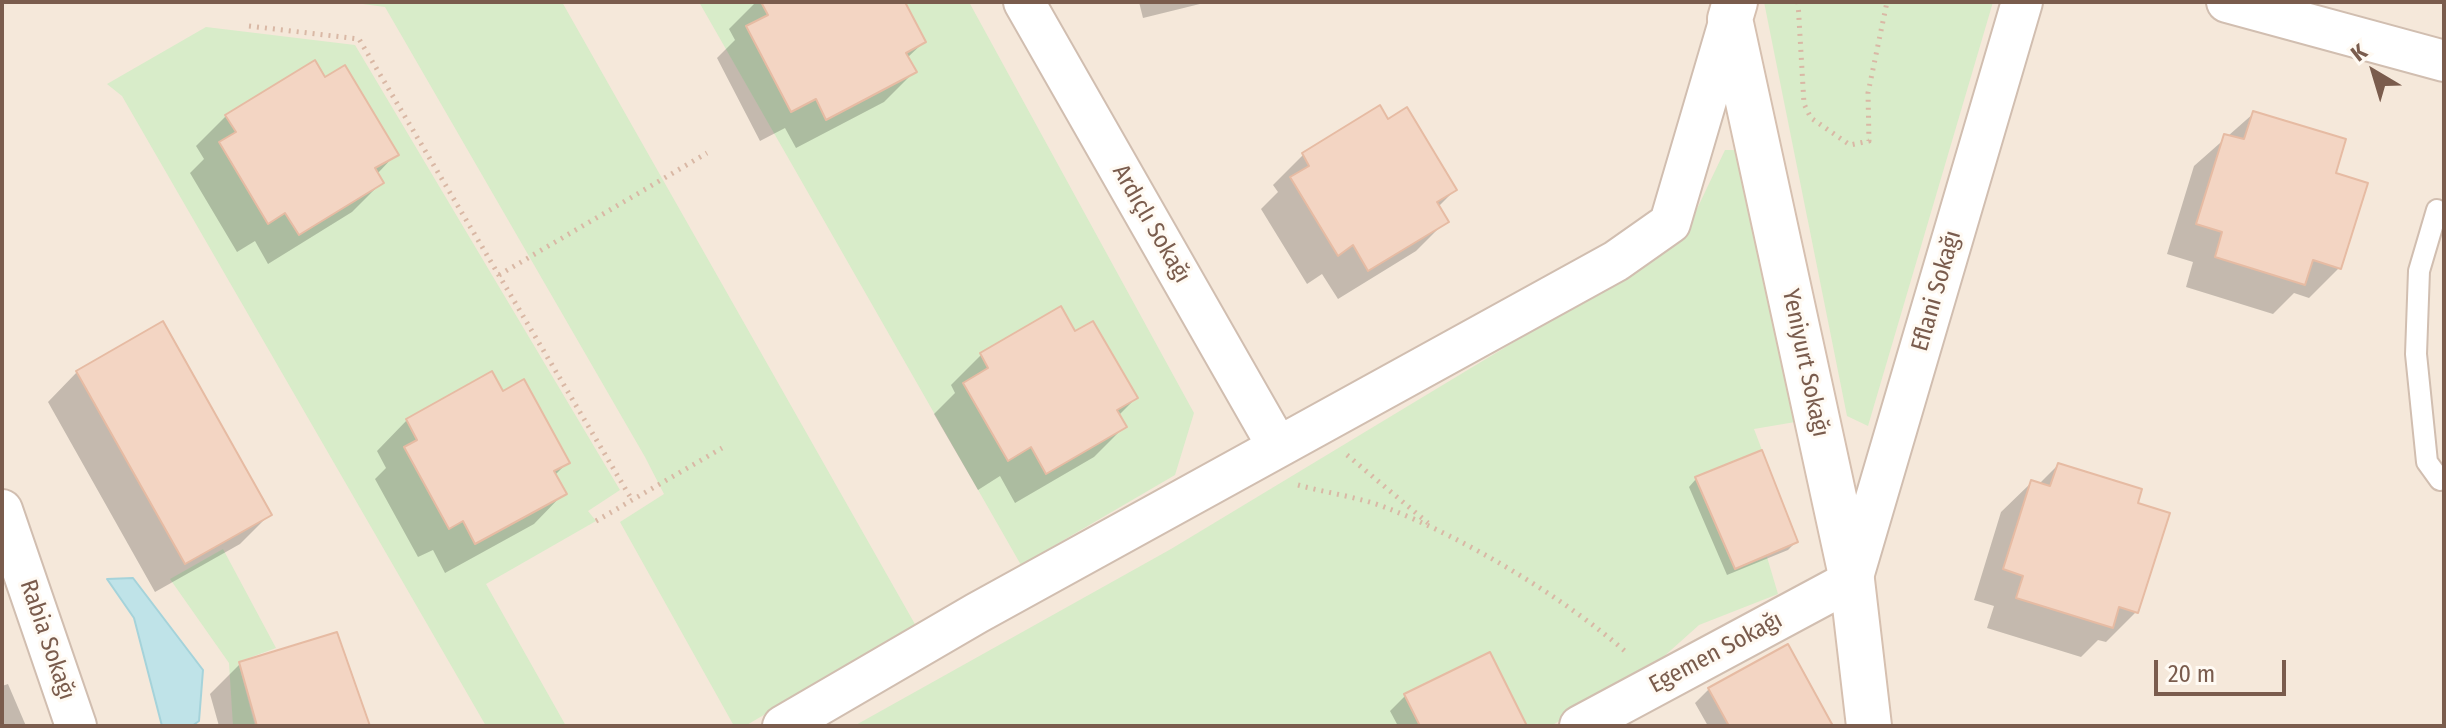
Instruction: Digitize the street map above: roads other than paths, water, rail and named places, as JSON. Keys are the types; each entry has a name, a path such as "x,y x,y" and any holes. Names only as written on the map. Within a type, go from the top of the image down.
{"street":[{"name":"Ardıçlı Sokağı","path":"1024,2 1278,447"},
{"name":"Eflani Sokağı","path":"1852,580 2022,2"},
{"path":"2227,2 2444,61"},
{"path":"783,726 1235,470 1616,261 1670,223 1733,11"},
{"name":"Yeniyurt Sokağı","path":"1733,11 1852,580 1869,726"},
{"name":"Rabia Sokağı","path":"2,510 76,726"},
{"name":"Egemen Sokağı","path":"1580,726 1852,580"}],"lane":[{"path":"2437,210 2419,271 2416,354 2427,462 2440,480"}],"water":[{"path":"133,578 203,670 199,721 192,726 162,726 134,618 107,579"}]}
